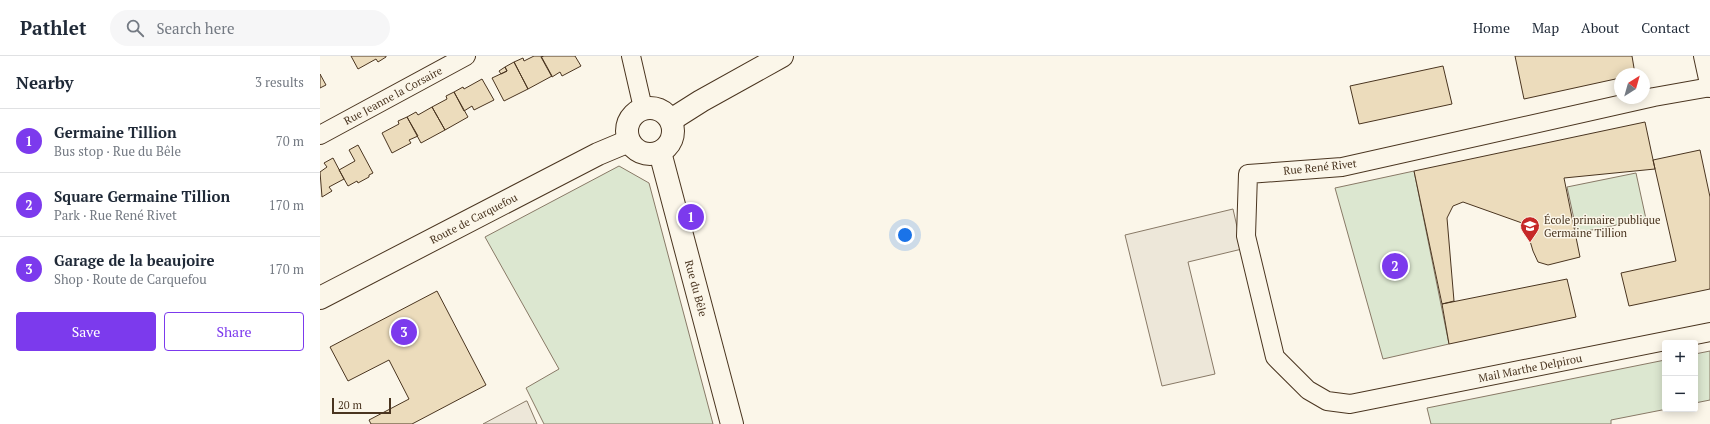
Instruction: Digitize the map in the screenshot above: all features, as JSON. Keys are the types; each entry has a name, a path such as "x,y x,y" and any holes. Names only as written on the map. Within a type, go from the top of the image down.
{"main road":[{"path":"671,120 701,101 782,56"},
{"path":"643,108 659,109 666,113 671,120 674,134 672,141 660,152 647,154 640,152 634,148 629,141 627,125 630,118 643,108"},
{"name":"Route de Carquefou","path":"320,298 598,154 629,141"},
{"name":"Rue du Bêle","path":"660,152 732,424"}],"street":[{"name":"Rue Jeanne la Corsaire","path":"320,135 466,56"},
{"path":"631,56 643,108"},
{"path":"1703,56 1710,87"},
{"name":"Rue René Rivet","path":"1350,404 1327,401 1308,390 1275,357 1246,236 1248,174 1342,167 1710,87"},
{"name":"Mail Marthe Delpirou","path":"1350,404 1710,332"}],"green space":[{"path":"619,166 649,183 713,424 544,424 526,388 559,369 485,237"},
{"path":"1414,171 1449,344 1383,359 1335,188"},
{"path":"1636,173 1646,219 1577,233 1567,187"},
{"path":"1710,351 1710,400 1698,402 1698,376 1698,353"},
{"path":"1662,361 1662,410 1611,420 1611,424 1431,424 1427,408"}],"shaded area":[{"path":"1233,209 1242,249 1188,262 1215,374 1162,386 1125,235"},
{"path":"526,401 537,424 483,424"}],"building":[{"path":"351,56 386,57 378,62 376,59 358,69"},
{"path":"534,56 541,56 552,76 528,89 514,62 523,58 524,61"},
{"path":"575,56 581,66 562,76 560,72 552,77 541,57"},
{"path":"1515,56 1632,56 1634,68 1614,68 1614,79 1524,99"},
{"path":"514,62 528,89 504,101 492,78 507,71 505,67"},
{"path":"1443,66 1452,104 1359,124 1350,86"},
{"path":"505,67 507,71 501,74 499,71"},
{"path":"320,74 326,85 320,88"},
{"path":"482,79 494,100 474,110 472,106 464,111 454,92 463,87 464,89"},
{"path":"454,92 468,117 445,130 432,107 447,99 446,96"},
{"path":"432,107 445,130 421,143 407,117 416,112 418,115"},
{"path":"407,117 418,136 409,140 411,143 392,153 382,133 399,124 398,121"},
{"path":"1645,122 1655,169 1564,178 1580,257 1548,265 1538,262 1527,231 1522,223 1463,202 1453,206 1447,218 1454,301 1442,304 1414,171"},
{"path":"358,145 373,173 358,183 357,181 348,186 339,170 355,161 349,150"},
{"path":"1700,150 1710,197 1710,289 1629,306 1621,273 1676,261 1653,160"},
{"path":"333,158 344,179 329,187 332,191 322,197 320,172 327,167 324,163"},
{"path":"1567,279 1576,317 1449,344 1442,304"},
{"path":"437,291 486,385 412,424 371,424 369,420 409,399 389,360 348,381 330,347"}],"place":[{"name":"Germaine Tillion","path":"691,217"},
{"name":"École primaire publique Germaine Tillion","path":"1530,243"},
{"name":"Square Germaine Tillion","path":"1395,266"},
{"name":"Garage de la beaujoire","path":"404,332"}]}
